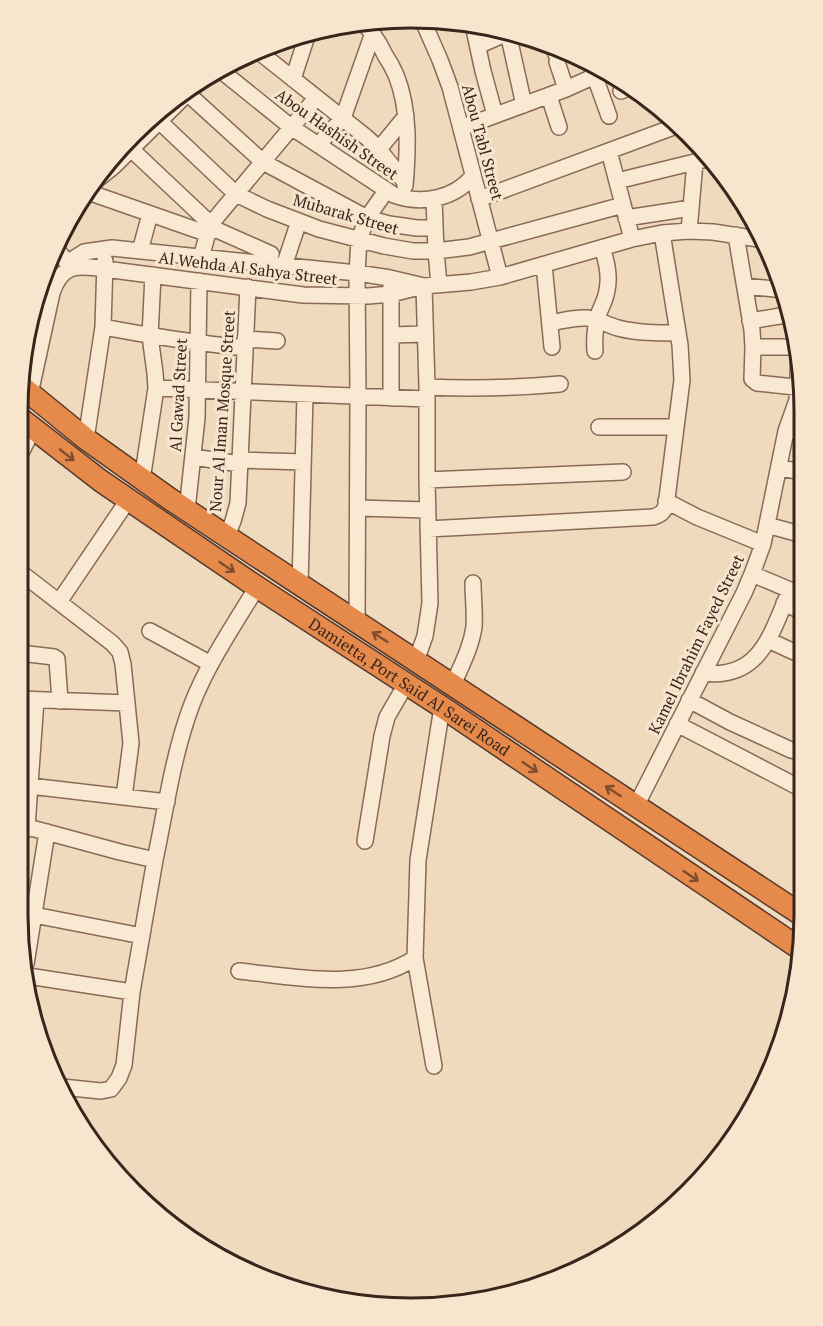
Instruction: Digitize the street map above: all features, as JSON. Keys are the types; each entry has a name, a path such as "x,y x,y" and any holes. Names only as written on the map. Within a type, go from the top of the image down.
{"highway":[{"name":"Damietta, Port Said Al Sarei Road","path":"29,392 86,439 187,510 794,910"},
{"name":"Damietta, Port Said Al Sarei Road","path":"28,425 135,505 256,587 442,707 793,944"},
{"path":"101,481 115,460"},
{"path":"135,505 149,484"}],"street":[{"name":"Abou Tabl Street","path":"426,29 450,87 500,277"},
{"path":"371,31 396,75 403,98 407,152 403,198"},
{"path":"318,145 343,118 373,33"},
{"path":"476,34 495,115"},
{"path":"478,46 496,38"},
{"path":"512,42 524,105"},
{"path":"293,79 305,44"},
{"path":"266,58 379,149 405,182"},
{"path":"557,58 566,89"},
{"path":"460,128 549,96 594,75"},
{"name":"Abou Hashish Street","path":"227,76 291,128 386,191 403,198 434,199 451,194 466,185 473,176"},
{"path":"602,80 609,116"},
{"path":"198,94 262,162 367,218 417,228 435,228"},
{"path":"549,96 559,127"},
{"path":"201,258 209,229 316,98"},
{"path":"379,149 406,116"},
{"name":"Mubarak Street","path":"161,123 236,194 299,221 359,240 413,251 469,247 625,212 692,208"},
{"path":"479,199 669,129"},
{"path":"132,150 209,229"},
{"path":"609,151 632,239"},
{"path":"617,181 700,161"},
{"path":"689,231 695,162"},
{"path":"357,622 356,297 359,240 367,218 386,191"},
{"path":"96,195 150,214 209,229 271,254"},
{"path":"416,661 425,636 430,603 425,334 436,251 434,199"},
{"path":"140,251 150,214"},
{"path":"284,266 299,221"},
{"name":"Al Wehda Al Sahya Street","path":"69,265 303,295 356,297 391,294 432,285 500,277 632,239 663,233 713,232 753,238"},
{"path":"428,529 653,517 664,512 682,371 681,345 663,233"},
{"path":"736,235 750,321 754,382 794,387"},
{"path":"31,373 56,282 69,265 84,252 112,248 357,273 432,285"},
{"path":"595,351 595,330 609,279 602,248"},
{"path":"86,439 103,327 105,268 103,249"},
{"path":"62,256 69,265"},
{"path":"544,265 552,347"},
{"path":"149,484 156,388 150,336 153,275"},
{"path":"390,278 391,398"},
{"name":"Al Gawad Street","path":"187,510 197,418 199,281"},
{"path":"745,286 774,289"},
{"name":"Nour Al Iman Mosque Street","path":"227,536 238,503 248,287"},
{"path":"750,321 782,316"},
{"path":"550,323 583,318 597,320 617,328 678,333"},
{"path":"103,327 198,344 277,341"},
{"path":"391,335 425,334"},
{"path":"753,347 789,347"},
{"path":"156,388 391,398 470,389 560,384"},
{"path":"300,585 305,395"},
{"name":"Kamel Ibrahim Fayed Street","path":"636,806 752,574 763,544 786,431 794,411"},
{"path":"599,427 675,427"},
{"path":"786,431 794,431"},
{"path":"193,457 240,462 303,462"},
{"path":"778,468 794,470"},
{"path":"427,480 623,472"},
{"path":"666,501 763,544"},
{"path":"59,602 135,505"},
{"path":"358,508 427,510"},
{"path":"767,525 794,533"},
{"path":"703,673 725,674 746,666 755,659 793,594 752,574"},
{"path":"28,578 116,647 122,658 131,743 124,797"},
{"path":"453,685 472,639 473,583"},
{"path":"70,1088 101,1091 111,1089 124,1065 132,992 155,861 184,729 202,681 256,587"},
{"path":"150,631 212,664"},
{"path":"768,640 794,652"},
{"path":"28,654 57,659 60,701"},
{"path":"365,841 382,736 387,717 406,684"},
{"path":"28,700 127,703"},
{"path":"28,766 36,700"},
{"path":"689,700 730,722 794,751"},
{"path":"434,1066 415,958 418,860 442,707"},
{"path":"718,746 730,722"},
{"path":"677,724 794,784"},
{"path":"28,782 167,802"},
{"path":"28,828 155,861"},
{"path":"29,943 47,832"},
{"path":"28,915 142,936"},
{"path":"239,971 345,980 388,971 415,958"},
{"path":"34,977 132,992"}]}
